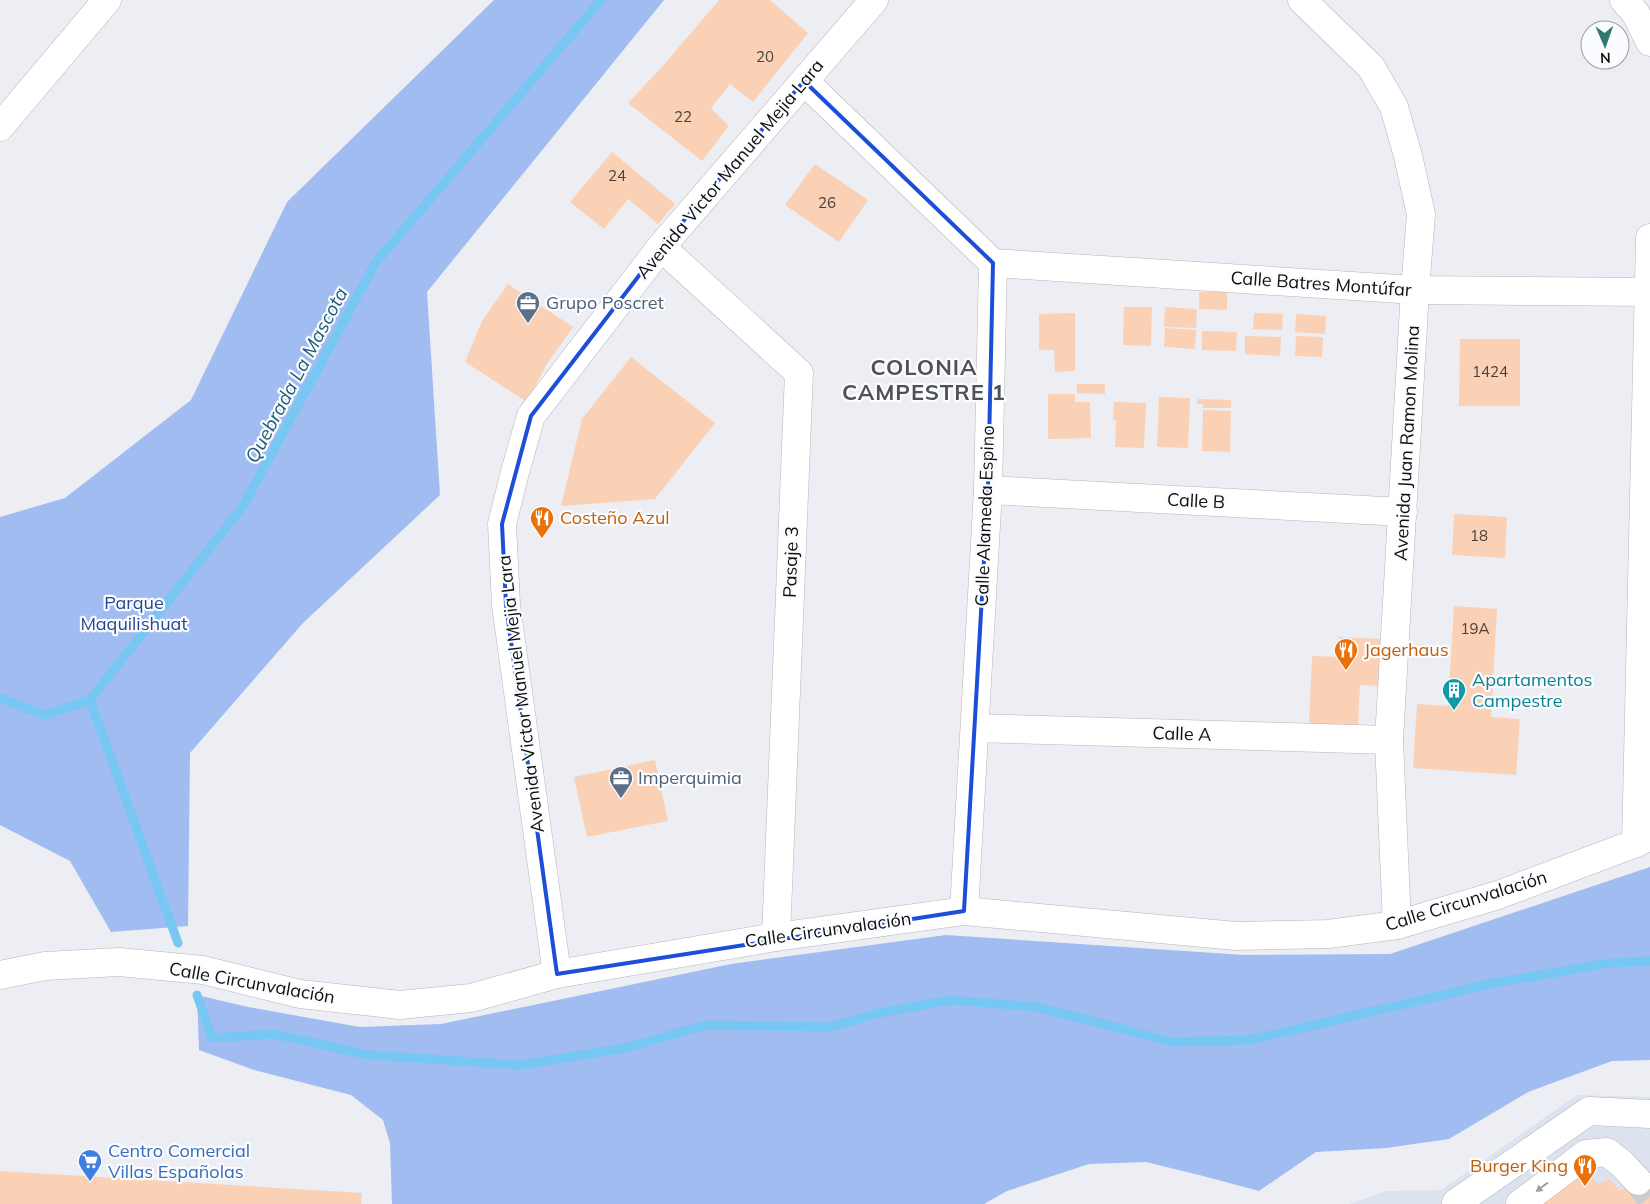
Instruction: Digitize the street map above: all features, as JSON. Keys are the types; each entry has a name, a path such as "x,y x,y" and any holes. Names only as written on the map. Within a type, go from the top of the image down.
{"street":[{"path":"0,127 107,0"},
{"name":"Avenida Victor Manuel Mejia Lara","path":"557,974 506,605 502,524 532,416 661,247 874,0"},
{"name":"Avenida Juan Ramon Molina","path":"1302,0 1371,67 1394,107 1408,156 1421,214 1389,740 1397,925"},
{"path":"1624,0 1636,14 1650,42"},
{"path":"804,82 993,263"},
{"path":"1643,840 1650,238"},
{"name":"Pasaje 3","path":"661,247 799,373 776,937"},
{"name":"Calle Batres Montúfar","path":"993,263 1415,290 1649,292"},
{"name":"Calle Alameda Espino","path":"964,911 988,490 993,263"},
{"name":"Calle B","path":"988,490 1403,512"},
{"name":"Calle A","path":"975,728 1389,740"},
{"name":"Calle Circunvalación","path":"0,975 45,966 118,962 204,970 300,994 400,1005 471,998 557,974 776,937 964,911 1236,936 1328,934 1397,925 1498,895 1643,840"},
{"path":"1456,1203 1589,1111 1650,1114"},
{"path":"1520,1204 1586,1154 1607,1152 1638,1181"}],"highlighted area":[{"path":"804,81 993,263 988,490 964,911 557,974 506,605 502,524 531,416 661,247"}],"shaded area":[{"path":"1577,1095 1650,1097 1650,1204 1350,1204 1386,1191 1441,1190"}],"green space":[{"name":"Parque Maquilishuat","path":"494,0 664,0 427,292 440,495 303,623 190,753 188,926 111,932 70,861 0,825 0,517 65,498 191,400 287,202"},
{"path":"1650,867 1650,1060 1612,1061 1528,1092 1449,1139 1386,1148 1316,1152 1259,1191 1146,1162 1089,1164 1007,1191 984,1204 392,1204 390,1143 383,1120 351,1095 254,1070 199,1050 197,995 248,1007 360,1027 441,1024 731,964 946,935 1244,955 1390,954"}],"building":[{"path":"719,0 770,0 808,33 753,102 730,84 711,108 729,126 702,161 628,103 661,68"},
{"path":"612,152 675,204 658,224 628,199 604,229 570,202"},
{"path":"815,164 868,200 839,242 785,205"},
{"path":"508,284 573,327 547,364 527,402 465,362 482,321"},
{"path":"1199,292 1227,292 1227,310 1199,309"},
{"path":"1124,307 1152,307 1151,346 1123,345"},
{"path":"1165,307 1197,309 1196,328 1164,327"},
{"path":"1075,313 1075,371 1055,372 1054,350 1039,350 1039,314"},
{"path":"1254,313 1283,314 1282,330 1253,329"},
{"path":"1296,314 1326,316 1325,334 1295,332"},
{"path":"1165,328 1196,330 1195,349 1164,347"},
{"path":"1202,331 1237,332 1236,351 1202,350"},
{"path":"1245,336 1281,337 1280,356 1245,354"},
{"path":"1296,336 1323,337 1322,357 1295,356"},
{"path":"1460,339 1520,339 1520,406 1459,406"},
{"path":"631,357 715,423 655,499 561,506 582,419"},
{"path":"1077,384 1105,384 1105,394 1077,393"},
{"path":"1048,394 1075,394 1075,402 1090,402 1091,438 1048,439"},
{"path":"1159,397 1190,398 1188,448 1157,447"},
{"path":"1198,399 1231,400 1231,408 1203,408 1203,404 1197,404"},
{"path":"1114,402 1146,403 1144,448 1115,447 1116,420 1113,420"},
{"path":"1203,410 1231,411 1230,452 1202,451"},
{"path":"1454,514 1507,517 1505,558 1452,555"},
{"name":"Apartamentos Campestre","path":"1454,606 1497,609 1491,717 1520,719 1516,775 1413,768 1417,704 1448,706"},
{"name":"Jagerhaus","path":"1339,637 1383,639 1380,686 1360,685 1358,726 1309,723 1312,656 1338,657"},
{"name":"Imperquimia","path":"655,760 668,821 587,837 574,777"},
{"name":"Burger King","path":"1584,1166 1597,1184 1610,1179 1619,1191 1638,1181 1650,1171 1650,1204 1538,1204"},
{"name":"Centro Comercial Villas Españolas","path":"0,1171 362,1193 361,1204 0,1204"}],"waterway":[{"name":"Quebrada La Mascota","path":"0,698 44,715 90,700 243,506 376,262 601,0"},
{"path":"90,700 178,943"},
{"path":"197,995 212,1038 274,1034 369,1055 520,1065 625,1048 706,1025 830,1027 879,1013 950,1000 1037,1007 1172,1042 1250,1040 1494,983 1610,963 1650,961"}],"tunnel":[{"path":"1638,1181 1650,1197"}],"place":[{"name":"Grupo Poscret","path":"528,324"},
{"name":"Costeño Azul","path":"542,539"},
{"name":"Jagerhaus","path":"1346,671"},
{"name":"Apartamentos Campestre","path":"1454,711"},
{"name":"Imperquimia","path":"621,799"},
{"name":"Centro Comercial Villas Españolas","path":"90,1182"},
{"name":"Burger King","path":"1585,1187"}],"district":[{"name":"COLONIA CAMPESTRE 1","path":"924,380"}]}
